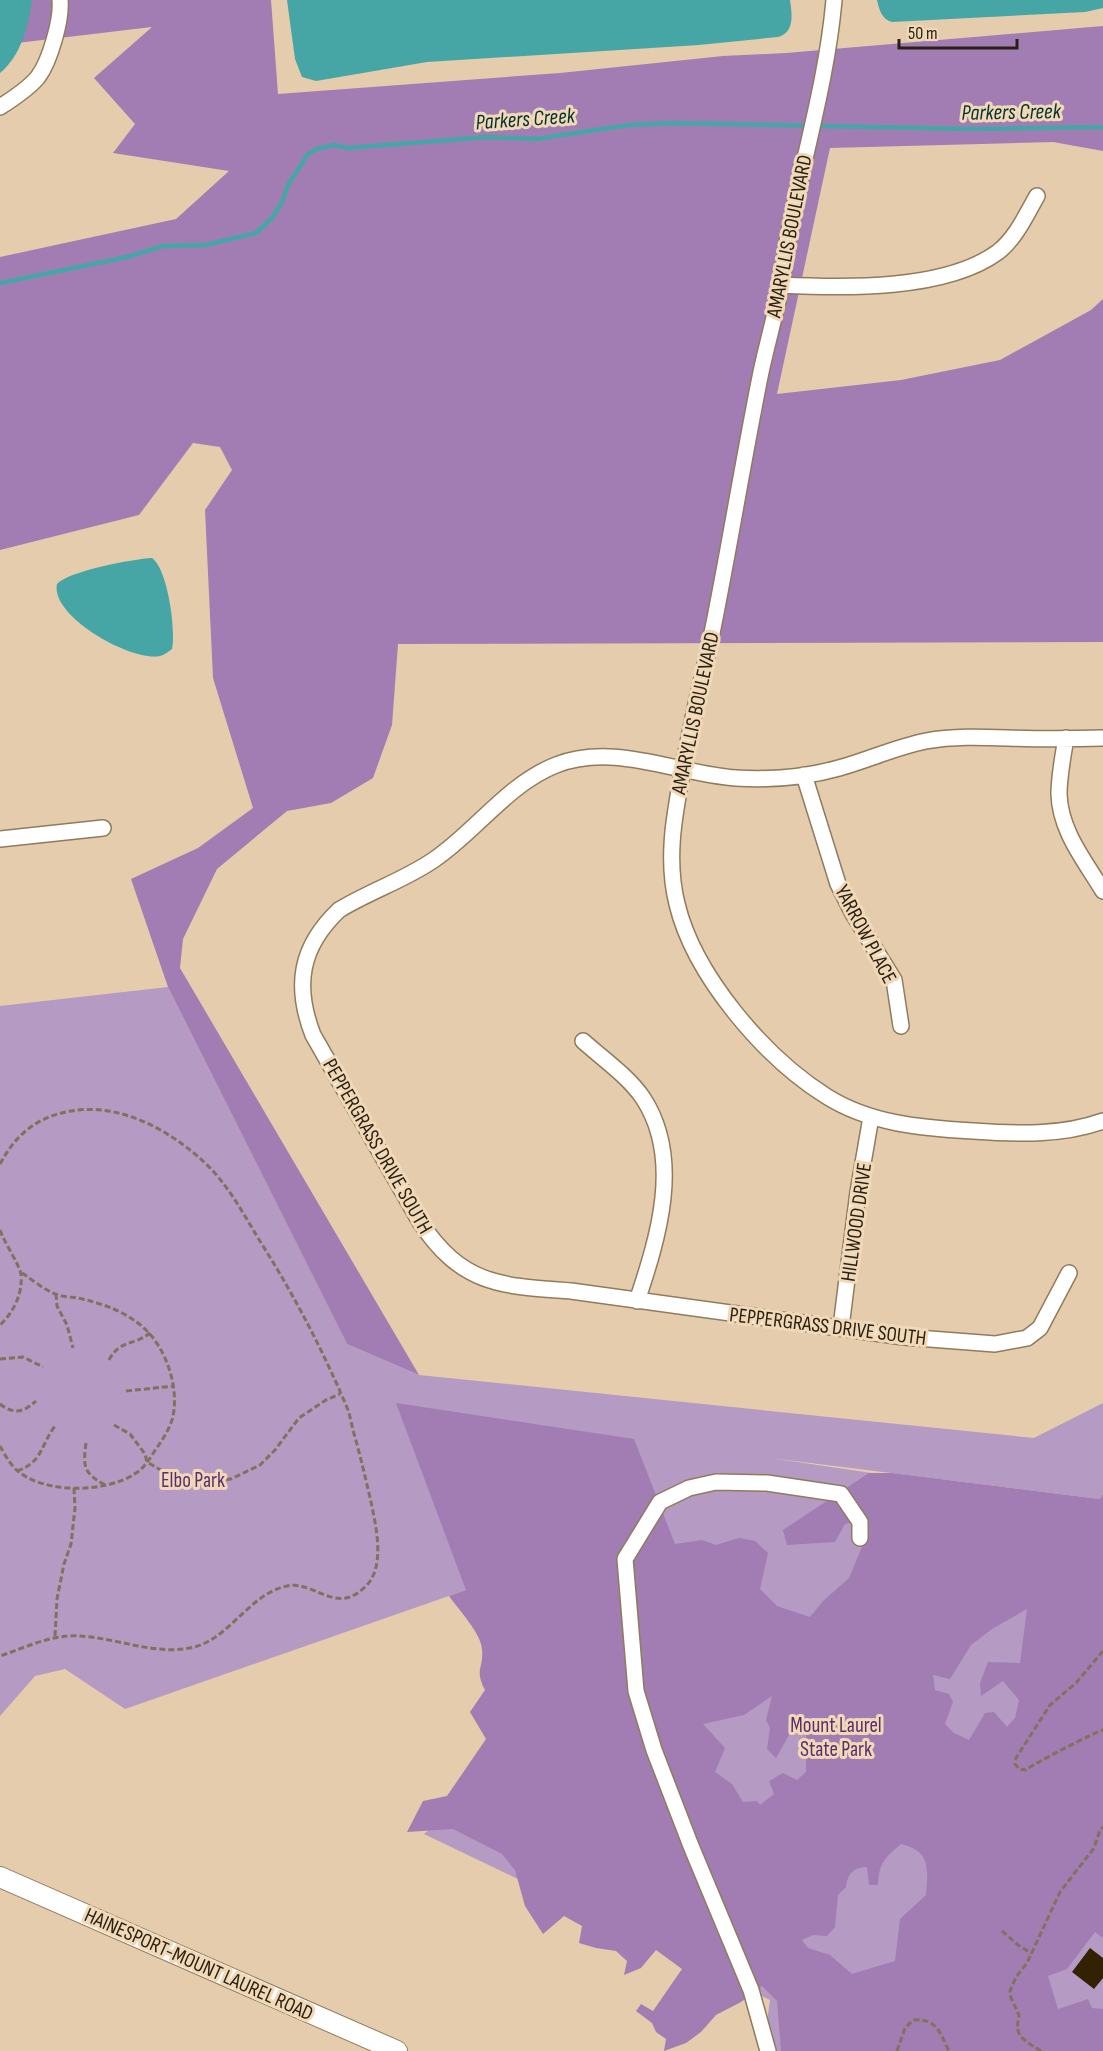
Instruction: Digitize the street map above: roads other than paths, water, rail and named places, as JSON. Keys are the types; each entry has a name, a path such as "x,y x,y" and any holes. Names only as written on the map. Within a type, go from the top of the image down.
{"main road":[{"name":"HAINESPORT-MOUNT LAUREL ROAD","path":"0,1877 397,2051"}],"street":[{"path":"0,107 38,78 53,44 61,10 60,0"},
{"name":"AMARYLLIS BOULEVARD","path":"834,0 819,98 799,181 722,586 675,808 670,856 676,903 702,967 729,1004 760,1040 795,1074 837,1103 871,1117 934,1129 1042,1134 1070,1130 1103,1121"},
{"path":"781,285 858,288 921,280 968,267 998,252 1012,238 1037,196"},
{"name":"PEPPERGRASS DRIVE SOUTH","path":"1069,1273 1040,1328 1027,1338 1011,1342 978,1343 904,1337 571,1291 500,1284 484,1279 454,1263 430,1237 420,1222 314,1035 303,1002 301,986 308,952 327,922 339,910 437,858 512,792 542,772 572,760 599,757 638,760 737,778 804,775 837,769 927,741 966,737 1103,738"},
{"path":"1066,738 1059,793 1063,817 1073,841 1103,891"},
{"name":"YARROW PLACE","path":"804,775 838,884 857,922 894,980 901,1026"},
{"path":"0,839 103,828"},
{"path":"583,1041 633,1085 643,1097 662,1143 664,1175 655,1249 637,1301"},
{"name":"HILLWOOD DRIVE","path":"841,1327 858,1192 871,1117"},
{"path":"768,2051 752,1990 691,1846 654,1750 636,1690 625,1559 660,1502 689,1488 716,1482 767,1483 841,1494 860,1522 860,1538"}],"water":[{"path":"0,0 32,0 23,40 13,58 0,73"},
{"path":"287,0 790,0 792,17 790,27 778,37 699,45 427,62 316,81 302,77 295,59"},
{"path":"877,0 1103,0 1103,8 1085,12 892,22 883,17"},
{"path":"152,558 158,564 162,574 172,615 172,649 162,656 147,656 131,652 95,634 66,610 58,597 57,584 64,579 87,570"}],"waterway":[{"name":"Parkers Creek","path":"0,283 127,257 163,246 206,245 256,233 272,218 282,202 288,185 308,154 334,145 347,148 487,137 536,139 629,125 672,123 972,129 1103,127"}],"park label":[{"name":"Elbo Park","path":"193,1480"},
{"name":"Mount Laurel State Park","path":"836,1737"}]}
